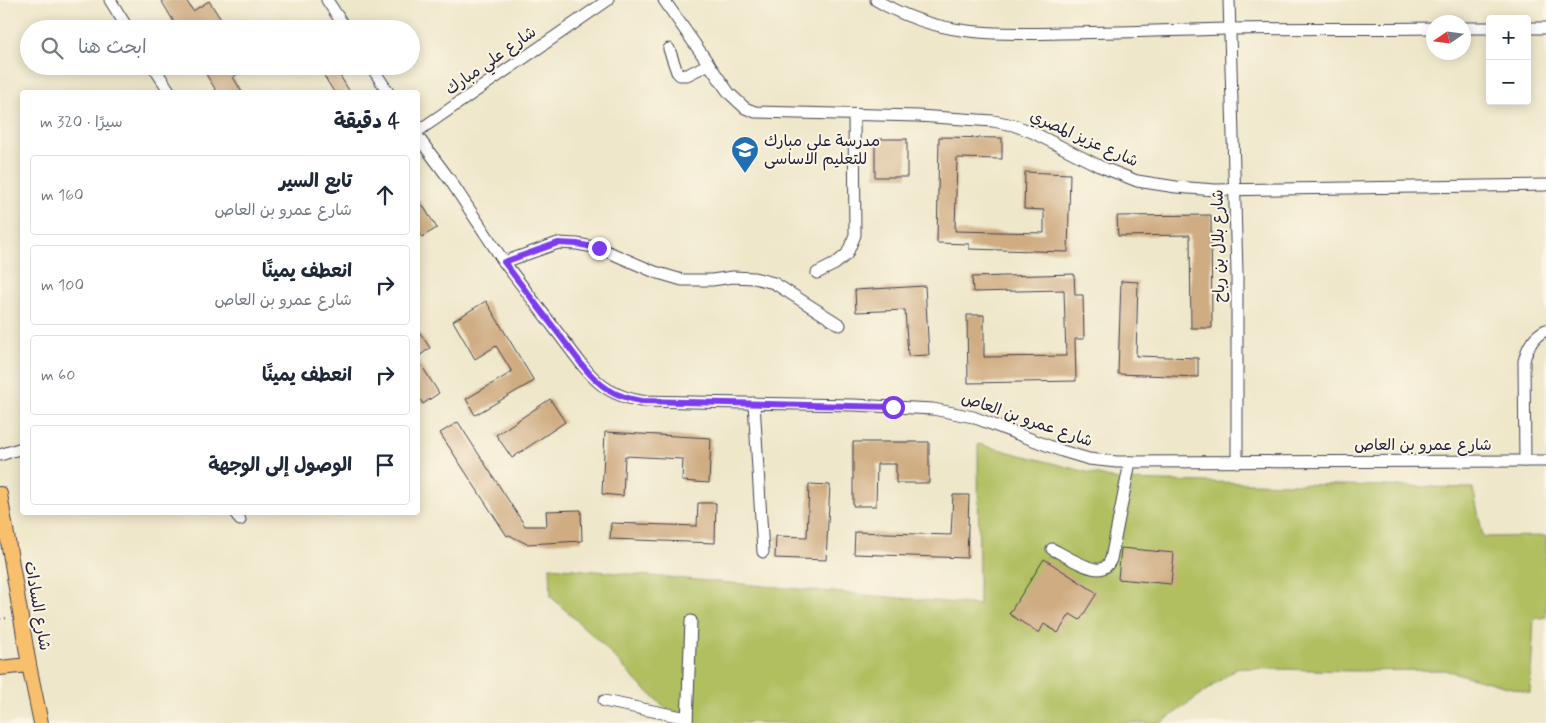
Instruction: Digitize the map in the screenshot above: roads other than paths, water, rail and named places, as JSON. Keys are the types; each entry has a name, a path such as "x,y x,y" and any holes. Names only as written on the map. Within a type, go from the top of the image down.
{"main road":[{"name":"شارع السادات","path":"0,494 29,665 41,723"},
{"path":"0,668 29,665"}],"street":[{"path":"110,0 122,20"},
{"path":"327,0 340,20"},
{"name":"شارع علي مبارك","path":"420,130 608,0"},
{"name":"شارع عزيز المصري","path":"664,0 737,102 755,112 918,116 999,122 1032,132 1099,166 1137,180 1176,187 1215,190 1546,185"},
{"path":"876,0 909,17 943,28 988,34 1230,29 1426,28"},
{"name":"شارع بلال بن رباح","path":"1229,0 1237,272 1237,462"},
{"path":"1471,28 1486,28"},
{"path":"1531,28 1546,28"},
{"path":"669,49 677,72 680,75 687,75 708,64"},
{"path":"159,75 169,90"},
{"path":"377,75 387,90"},
{"path":"817,273 835,264 848,254 855,235 854,115"},
{"name":"شارع عمرو بن العاص","path":"420,140 450,180 504,262 594,380 624,398 641,401 854,405 933,409 972,417 1089,460 1130,462 1546,461"},
{"path":"504,262 558,243 599,248 655,272 682,280 712,280 733,277 754,278 774,283 840,326"},
{"path":"1525,461 1524,361 1532,342 1541,332 1546,330"},
{"path":"754,403 763,552"},
{"path":"0,455 20,449"},
{"path":"1052,549 1094,570 1108,565 1111,559 1130,462"},
{"path":"604,701 687,721 690,621"}],"place":[{"name":"مدرسة على مبارك للتعليم الاساسى","path":"745,174"}]}
